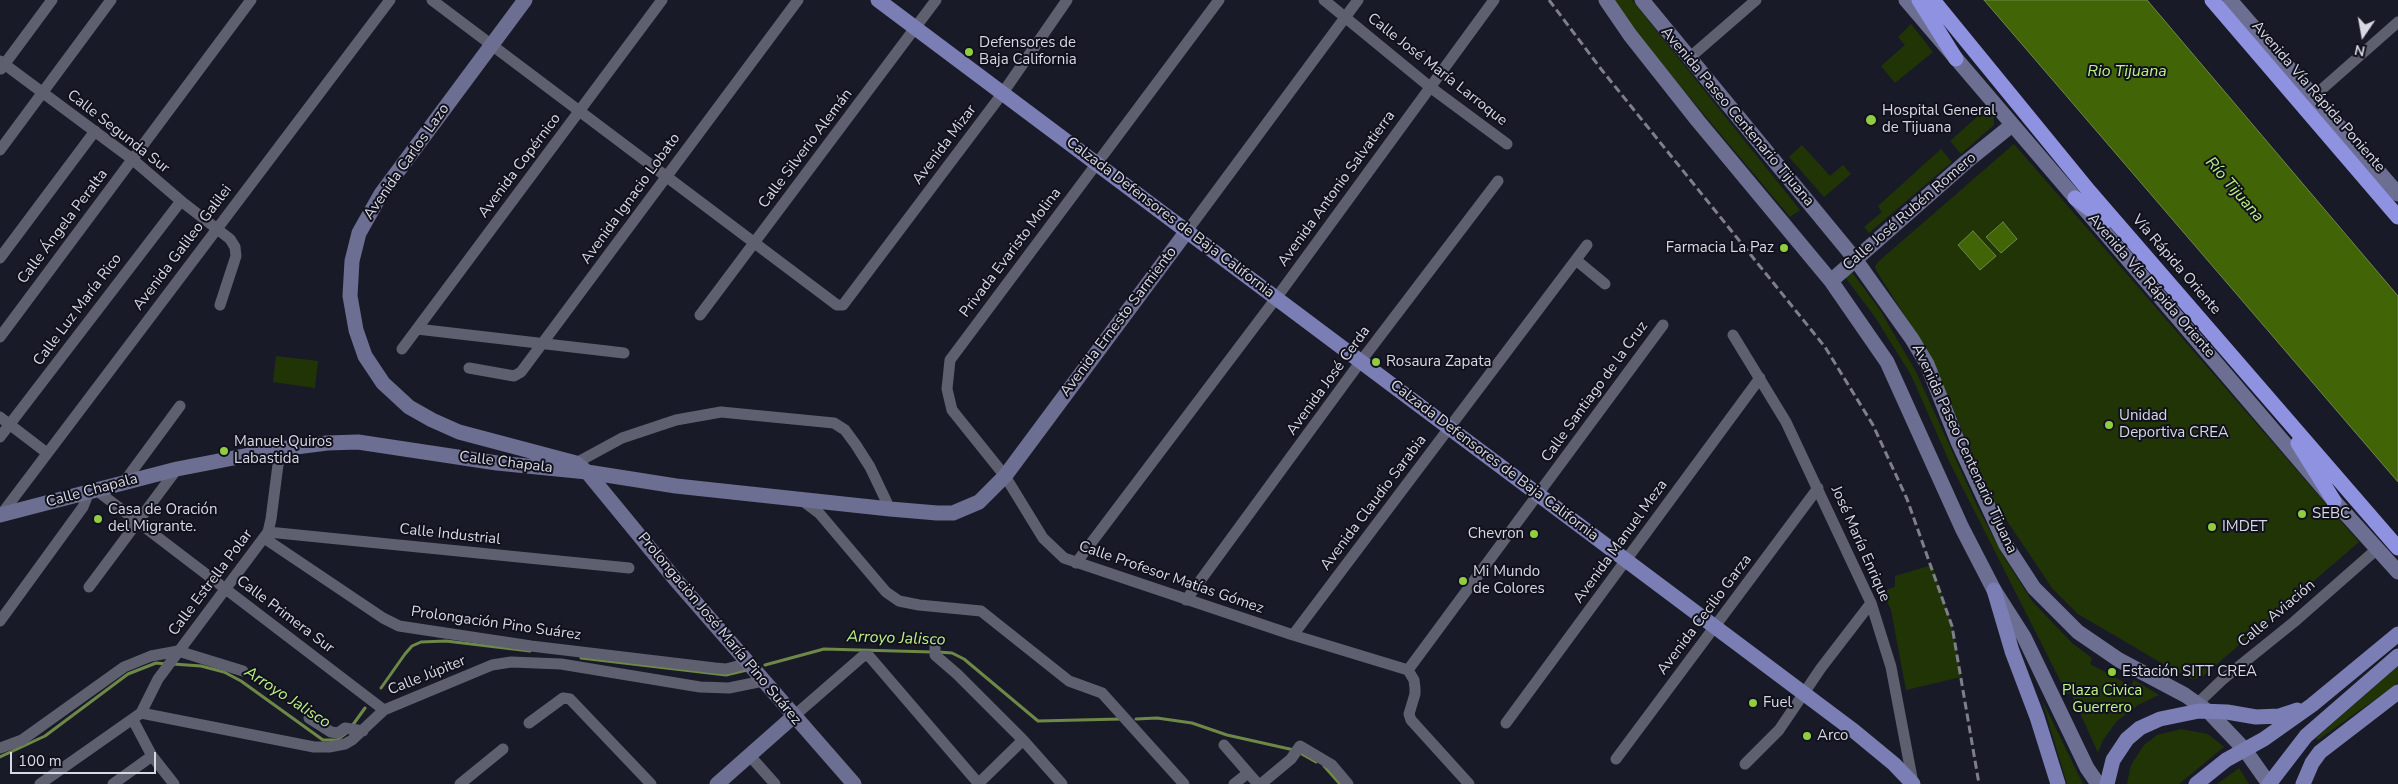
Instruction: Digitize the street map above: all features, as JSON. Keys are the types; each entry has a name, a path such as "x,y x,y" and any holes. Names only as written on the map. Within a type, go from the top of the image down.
{"highway":[{"path":"1920,0 1956,59"},
{"name":"Vía Rápida Oriente","path":"1933,0 2139,249 2398,548"},
{"name":"Avenida Vía Rápida Poniente","path":"2212,0 2398,217"},
{"path":"2075,198 2114,227 2139,249"},
{"path":"2280,411 2334,501"}],"main road":[{"name":"Avenida Carlos Lazo","path":"525,0 381,194 359,233 349,279 356,330 365,356 383,383 409,407 459,432 582,467"},
{"name":"Calzada Defensores de Baja California","path":"878,0 1805,694 1894,764 1913,784"},
{"name":"Avenida Paseo Centenario Tijuana","path":"1606,0 1630,35 1692,113 1831,281 1887,362 1962,528 1994,590 2034,656 2087,768 2098,784"},
{"name":"Avenida Paseo Centenario Tijuana","path":"1642,0 1688,59 1855,260 1897,315 1927,364 1958,442 2006,545 2034,588 2056,612 2085,637 2119,660 2203,707 2245,750 2269,784"},
{"name":"Avenida Vía Rápida Oriente","path":"1906,0 2334,501 2398,572"},
{"name":"Avenida Vía Rápida Poniente","path":"2230,0 2398,194"},
{"path":"2245,0 2254,30"},
{"name":"Calle José Rubén Romero","path":"1831,281 1966,162 2012,125"},
{"name":"Avenida Ernesto Sarmiento","path":"1005,476 1187,231"},
{"name":"Calle Chapala","path":"0,515 177,469 280,449 327,443 358,442 497,463 582,467 676,486 937,514 953,513 979,502 1005,476"},
{"name":"Prolongaciòn José María Pino Suárez","path":"582,467 763,681 854,784"},
{"path":"1994,590 2012,651 2037,717 2058,784"},
{"path":"2196,784 2226,760 2245,750 2312,705 2398,634"},
{"path":"2269,784 2306,736 2398,656"},
{"path":"2303,784 2312,763 2320,752 2398,692"},
{"path":"2107,784 2113,760 2132,733 2148,724 2203,707 2268,717 2290,713 2312,705"},
{"path":"717,784 794,716"},
{"path":"2087,768 2089,784"}],"street":[{"path":"1,65 52,0"},
{"path":"0,150 111,0"},
{"name":"Calle Ángela Peralta","path":"0,337 251,0"},
{"name":"Avenida Galileo Galilei","path":"0,515 390,0"},
{"path":"432,0 755,243"},
{"name":"Avenida Copérnico","path":"402,349 662,0"},
{"name":"Avenida Ignacio Lobato","path":"469,368 518,375 798,0"},
{"name":"Calle Silverio Alemán","path":"700,315 936,0"},
{"name":"Avenida Mizar","path":"755,243 837,305 843,305 1002,94 1067,0"},
{"name":"Privada Evaristo Molina","path":"950,360 1219,0"},
{"name":"Calle José María Larroque","path":"1324,0 1346,16 1430,87 1507,144"},
{"name":"Avenida Ernesto Sarmiento","path":"1187,231 1358,0"},
{"name":"Avenida Antonio Salvatierra","path":"1076,563 1277,297 1494,0"},
{"path":"1688,59 1756,0"},
{"path":"2313,97 2398,22"},
{"name":"Calle Segunda Sur","path":"1,65 43,92 132,159 181,201 230,239 236,251 220,306"},
{"path":"0,258 95,131"},
{"name":"Avenida José Cerda","path":"1186,600 1361,362 1498,181"},
{"name":"Calle Luz María Rico","path":"0,437 5,421 181,201"},
{"name":"Avenida Claudio Sarabia","path":"1293,636 1587,245"},
{"path":"1576,260 1605,284"},
{"name":"Calle Santiago de la Cruz","path":"1408,670 1663,325"},
{"path":"417,329 624,353"},
{"name":"José María Enrique","path":"1733,335 1786,422 1871,603 1890,666 1913,784"},
{"name":"Calle Profesor Matías Gómez","path":"950,360 947,389 952,410 1005,476 1043,538 1064,558 1293,636 1408,670"},
{"name":"Avenida Manuel Meza","path":"1506,723 1760,378"},
{"path":"124,482 180,406"},
{"path":"582,467 622,438 676,420 721,412 834,423 845,430 856,444 870,467 890,509"},
{"path":"5,421 47,452"},
{"name":"Calle Estrella Polar","path":"0,748 22,740 45,726 124,667 151,656 177,653 266,535 271,519 280,449"},
{"path":"89,587 177,469"},
{"name":"Avenida Cecilio Garza","path":"1616,759 1818,488"},
{"path":"0,621 93,491"},
{"name":"Calle Primera Sur","path":"93,491 138,522 384,710"},
{"path":"803,501 819,513 886,592 899,601 983,612 1069,681 1106,696 1184,784"},
{"name":"Calle Industrial","path":"266,535 629,568"},
{"name":"Prolongación Pino Suárez","path":"266,535 384,618 408,628 715,668 726,668 749,663"},
{"name":"Calle Aviación","path":"2203,707 2222,680 2294,622 2377,549"},
{"path":"1745,764 1779,730 1821,668 1871,603"},
{"path":"935,648 957,674 1023,740 1062,784"},
{"path":"40,784 137,716 177,653 243,671"},
{"path":"794,716 866,655 869,656 978,784 1023,740"},
{"name":"Calle Júpiter","path":"137,716 314,746 345,744 355,730 384,710 492,665 529,662 561,664 700,687 729,688 763,681"},
{"path":"1408,670 1414,680 1415,688 1415,694 1408,714 1411,720 1469,784"},
{"path":"530,723 563,698 567,698 651,784"},
{"path":"137,716 152,756 174,784"},
{"path":"309,718 331,732 355,730"},
{"path":"1224,745 1260,784 1293,756 1300,746 1332,765 1348,784"},
{"path":"460,784 503,749"},
{"path":"113,784 152,756"},
{"path":"750,756 775,784"},
{"path":"1234,784 1248,773"}],"green space":[{"path":"1615,0 1632,0 1800,210 1790,217 1639,37"},
{"path":"1911,24 1933,52 1895,83 1881,66 1905,45 1898,37"},
{"path":"1987,108 1994,115 1994,125 1961,154 1950,141"},
{"name":"Unidad Deportiva CREA","path":"2014,144 2359,542 2202,677 2187,678 2078,614 2052,588 1986,487 1933,361 1876,270 1875,266 1879,261"},
{"path":"1802,145 1830,176 1843,165 1851,174 1824,197 1789,157"},
{"path":"1941,149 1952,162 1869,233 1864,227 1882,212 1878,206"},
{"name":"Plaza Civica Guerrero","path":"1852,272 1880,310 1916,372 1977,506 2004,557 2032,601 2072,643 2092,658 2090,664 2131,686 2134,680 2159,695 2138,705 2117,721 2103,740 2098,753 2071,693 2067,694 1949,461 1911,375 1875,317 1845,277"},
{"path":"276,356 318,361 315,388 273,382"},
{"path":"1932,565 1952,626 1961,677 1906,690 1891,610 1882,591 1895,587 1895,576"},
{"path":"2398,666 2398,683 2318,740 2316,738"},
{"path":"2042,700 2081,780 2083,784 2067,784"},
{"path":"2181,729 2208,734 2224,747 2179,784 2127,784 2131,765 2144,745 2157,735"},
{"path":"2239,768 2249,784 2217,784 2227,777"}],"water":[{"name":"Rio Tijuana","path":"1984,0 2147,0 2398,296 2398,482"},
{"path":"2003,222 2017,239 2001,253 1986,237"},
{"path":"1973,231 1996,256 1980,270 1958,245"}],"waterway":[{"name":"Arroyo Jalisco","path":"381,688 405,654 412,646 421,642 446,641 530,651"},
{"name":"Arroyo Jalisco","path":"765,665 824,649 932,652"},
{"name":"Arroyo Jalisco","path":"938,652 952,653 964,659 1038,721 1121,719"},
{"name":"Arroyo Jalisco","path":"581,658 726,675 747,670"},
{"name":"Arroyo Jalisco","path":"0,757 45,736 128,674 156,663 167,664"},
{"name":"Arroyo Jalisco","path":"173,664 201,666 224,672 241,681 323,740 337,740 349,731"},
{"name":"Arroyo Jalisco","path":"352,726 365,708"},
{"name":"Arroyo Jalisco","path":"1136,719 1157,718 1192,723 1227,735 1294,750"},
{"name":"Arroyo Jalisco","path":"1300,753 1316,762"},
{"name":"Arroyo Jalisco","path":"1324,766 1340,784"}],"railway":[{"path":"1549,0 1601,69 1825,347 1873,425 1907,499 1952,626 1979,784"}],"place":[{"name":"Defensores de Baja California","path":"969,52"},
{"name":"Hospital General de Tijuana","path":"1871,120"},
{"name":"Farmacia La Paz","path":"1784,248"},
{"name":"Rosaura Zapata","path":"1376,362"},
{"name":"Unidad Deportiva CREA","path":"2109,425"},
{"name":"Manuel Quiros Labastida","path":"224,451"},
{"name":"SEBC","path":"2302,514"},
{"name":"Casa de Oración del Migrante.","path":"98,519"},
{"name":"IMDET","path":"2212,527"},
{"name":"Chevron","path":"1534,534"},
{"name":"Mi Mundo de Colores","path":"1463,581"},
{"name":"Estación SITT CREA","path":"2112,672"},
{"name":"Fuel","path":"1753,703"},
{"name":"Arco","path":"1807,736"}],"water label":[{"name":"Río Tijuana","path":"2234,190"}]}
